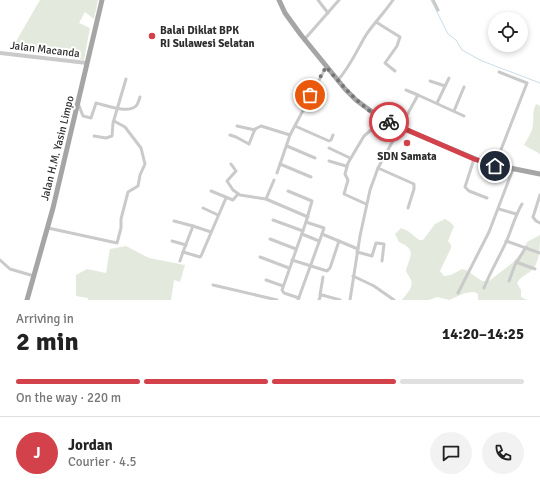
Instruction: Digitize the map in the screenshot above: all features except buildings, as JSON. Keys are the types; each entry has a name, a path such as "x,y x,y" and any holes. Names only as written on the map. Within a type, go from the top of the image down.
{"main road":[{"name":"Jalan H.M. Yasin Limpo","path":"27,300 48,228 102,0"},
{"path":"279,0 285,13 326,67 356,100 383,120 474,159 495,166 540,174"}],"street":[{"path":"318,0 328,13"},
{"path":"304,40 339,0"},
{"path":"338,80 347,69 357,49 393,0"},
{"path":"433,0 438,10"},
{"path":"376,22 400,37 385,63 395,71"},
{"name":"Jalan Macanda","path":"0,53 87,63"},
{"path":"277,173 290,135 326,67"},
{"path":"495,166 528,83 499,72"},
{"path":"437,104 449,78"},
{"path":"94,136 103,138 111,137 113,134 114,120 126,79"},
{"path":"430,81 445,86"},
{"path":"454,111 464,87"},
{"path":"406,90 464,116"},
{"path":"350,300 366,204 370,190 378,168 418,95"},
{"path":"78,103 83,116 91,118 96,103 117,108 132,108 136,107 140,97"},
{"path":"48,228 117,243 128,192 138,186 140,175 145,164 141,148 125,126 114,120"},
{"path":"366,204 344,194 348,180 345,174 346,166 364,136 383,120"},
{"path":"237,126 255,130"},
{"path":"230,135 249,144 255,130 261,126 290,135"},
{"path":"295,126 329,140 331,140 333,135"},
{"path":"287,146 315,158"},
{"path":"329,148 350,158"},
{"path":"474,159 465,187 469,191 487,198"},
{"path":"329,161 346,166"},
{"path":"231,164 236,171 227,180 227,182 238,194 266,199 308,217"},
{"path":"280,164 311,177"},
{"path":"378,168 414,184 414,189 408,208"},
{"path":"458,293 489,232 513,169"},
{"path":"266,199 274,180"},
{"path":"211,191 234,200 238,194"},
{"path":"288,192 312,201 308,217 306,222 289,268 282,286 283,292 298,299 324,228 306,222"},
{"path":"540,195 533,217 540,223"},
{"path":"183,252 201,257 226,198"},
{"path":"484,288 487,278 506,241 516,214 522,204"},
{"path":"203,208 218,215"},
{"path":"498,208 516,214"},
{"path":"273,220 319,241"},
{"path":"174,221 211,232"},
{"path":"180,261 193,226"},
{"path":"322,234 372,256 376,243 384,244 382,261"},
{"path":"270,239 296,249"},
{"path":"172,241 186,245"},
{"path":"292,260 326,271 329,270 339,241"},
{"path":"506,241 540,253"},
{"path":"509,281 516,262 526,247"},
{"path":"260,257 289,268"},
{"path":"0,260 13,270 34,276"},
{"path":"516,262 535,269"},
{"path":"354,276 374,286 394,300"},
{"path":"319,300 323,277"},
{"path":"266,280 282,286"},
{"path":"213,285 277,300"},
{"path":"320,295 340,300"}],"shaded area":[{"path":"40,0 98,0 94,19 85,12 79,23 90,28 84,60 11,50"},
{"path":"536,104 540,106 540,154 524,145 532,129"},
{"path":"445,219 454,226 448,241 451,248 440,271 444,276 451,275 462,269 466,270 482,281 489,281 511,264 524,251 527,242 540,235 539,254 536,264 531,271 522,277 517,283 521,290 521,297 527,300 478,300 478,294 474,292 465,293 449,300 437,297 429,300 402,300 409,291 412,283 406,271 411,254 409,248 399,242 395,234 401,228 408,231 419,240 423,240 435,224"},
{"path":"126,246 149,258 185,265 180,282 174,280 171,300 88,300 88,298 76,296 76,275 87,269 106,273 110,249"}],"waterway":[{"path":"431,0 448,34 456,40 462,50 482,61 540,83"}],"way so far":[{"path":"310,95 326,67 349,94 364,107 383,120 389,122"}],"place":[{"name":"Balai Diklat BPK RI Sulawesi Selatan","path":"152,36"},
{"name":"SDN Samata","path":"407,143"}],"route":[{"path":"389,122 474,159 495,166"}]}
